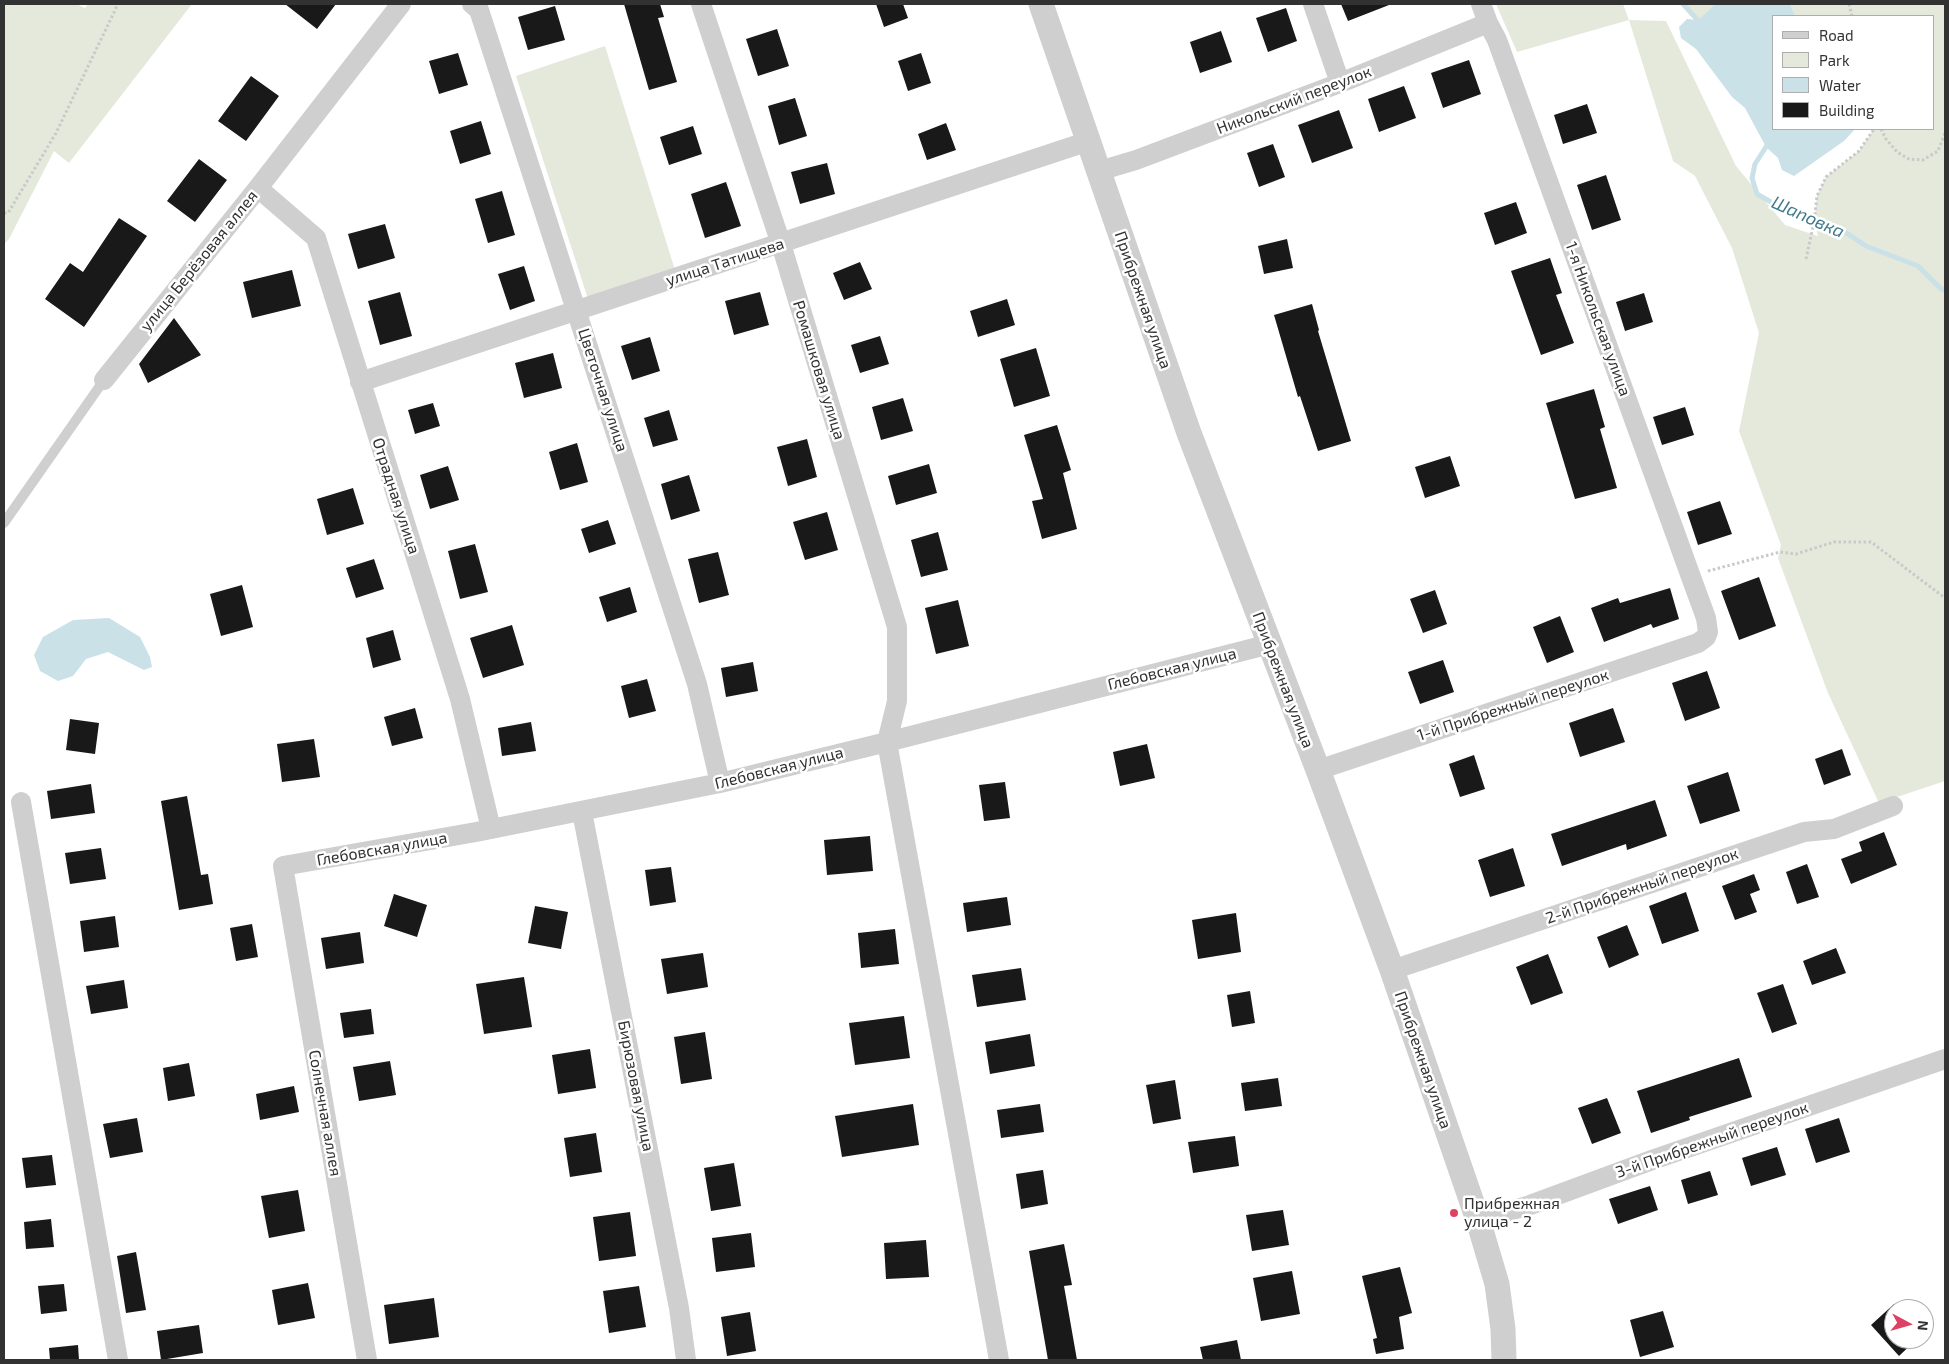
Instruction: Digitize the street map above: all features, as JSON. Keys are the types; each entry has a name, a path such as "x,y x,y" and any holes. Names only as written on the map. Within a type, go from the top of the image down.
{"street":[{"name":"улица Берёзовая аллея","path":"104,380 258,188 401,4"},
{"name":"Цветочная улица","path":"472,4 479,10 578,310 697,684 720,783"},
{"name":"Ромашковая улица","path":"701,4 781,244 897,628 897,701 887,742"},
{"name":"Прибрежная улица","path":"1041,4 1189,434 1318,770 1392,970 1478,1220 1497,1284 1503,1329 1504,1360"},
{"path":"1313,4 1340,83"},
{"name":"1-я Никольская улица","path":"1481,4 1497,40 1706,618 1708,626 1706,636"},
{"name":"Никольский переулок","path":"1099,171 1136,160 1340,83 1488,23"},
{"name":"улица Татищева","path":"360,382 1089,141"},
{"name":"Отрадная улица","path":"258,188 316,238 460,699 491,829"},
{"name":"1-й Прибрежный переулок","path":"1318,770 1698,644 1706,636"},
{"name":"Глебовская улица","path":"283,866 582,812 720,783 1270,644"},
{"path":"887,742 998,1360"},
{"path":"21,802 118,1360"},
{"name":"2-й Прибрежный переулок","path":"1392,970 1804,832 1834,829 1893,806"},
{"name":"Бирюзовая улица","path":"582,812 679,1308 686,1360"},
{"name":"Солнечная аллея","path":"283,866 366,1360"},
{"name":"3-й Прибрежный переулок","path":"1478,1220 1530,1205 1652,1160 1945,1059"}],"lane":[{"name":"улица Берёзовая аллея","path":"4,523 104,380"}],"path":[{"path":"4,214 8,213 56,133 118,4"},
{"path":"1806,259 1814,222 1817,196 1826,177 1859,151 1873,130"},
{"path":"1882,130 1896,152 1909,159 1923,160 1938,151 1945,133"},
{"path":"1691,577 1780,552 1796,554 1834,542 1871,542 1945,598"}],"green space":[{"path":"4,4 76,4 85,8 88,4 192,4 69,163 54,151 9,239 4,244"},
{"path":"1496,4 1623,4 1629,20 1517,52"},
{"path":"1683,4 1715,4 1699,21"},
{"path":"1790,4 1945,4 1945,781 1879,803 1828,693 1778,558 1781,545 1739,431 1759,333 1732,248 1695,176 1673,161 1629,20 1666,21 1736,166 1785,225 1818,236 1814,222 1817,196 1826,177 1859,151 1873,130 1934,130 1934,15 1795,15"},
{"path":"605,46 675,270 588,299 516,76"}],"water":[{"path":"1715,4 1790,4 1795,15 1772,15 1772,130 1854,130 1844,141 1794,176 1782,170 1778,158 1766,147 1745,108 1732,97 1696,49 1681,38 1679,27 1687,19 1699,20"},
{"path":"109,618 140,637 150,657 152,667 144,670 108,652 86,659 73,676 58,681 40,671 34,655 43,637 73,620"}],"building":[{"path":"285,4 336,4 317,29"},
{"path":"624,4 660,4 664,17 658,18 677,82 649,90"},
{"path":"876,4 903,4 908,18 884,27"},
{"path":"1341,4 1389,4 1389,5 1348,21"},
{"path":"555,6 565,40 528,50 518,17"},
{"path":"1286,8 1297,41 1268,52 1256,18"},
{"path":"777,29 789,66 758,76 746,39"},
{"path":"1221,31 1232,62 1200,73 1190,42"},
{"path":"458,53 468,85 439,94 429,61"},
{"path":"921,53 931,83 908,91 898,61"},
{"path":"1469,60 1481,94 1443,108 1431,73"},
{"path":"251,76 279,96 246,141 218,121"},
{"path":"1404,86 1416,118 1379,132 1368,99"},
{"path":"795,98 807,136 779,145 768,106"},
{"path":"1587,104 1597,133 1563,144 1554,115"},
{"path":"1339,110 1353,148 1312,163 1298,125"},
{"path":"481,121 491,154 460,164 450,131"},
{"path":"946,123 956,150 927,160 918,134"},
{"path":"693,126 702,154 669,165 660,137"},
{"path":"1273,144 1285,177 1259,187 1247,153"},
{"path":"199,159 227,180 195,222 167,201"},
{"path":"827,163 835,194 800,204 791,172"},
{"path":"1606,175 1621,220 1592,230 1577,185"},
{"path":"726,182 741,226 705,238 691,194"},
{"path":"502,191 515,235 488,243 475,199"},
{"path":"1516,202 1527,233 1495,245 1484,213"},
{"path":"119,218 147,236 84,327 45,299 70,263 83,272"},
{"path":"385,224 395,258 358,269 348,234"},
{"path":"1287,239 1293,268 1264,274 1258,246"},
{"path":"1550,258 1562,293 1556,295 1574,343 1541,355 1511,271"},
{"path":"860,262 872,289 844,300 833,273"},
{"path":"524,266 535,301 510,310 498,274"},
{"path":"292,270 301,306 252,318 243,282"},
{"path":"400,292 412,336 380,345 368,301"},
{"path":"760,292 769,325 734,335 725,301"},
{"path":"1644,293 1653,322 1625,331 1616,302"},
{"path":"1007,299 1015,325 978,337 970,311"},
{"path":"1312,304 1318,331 1351,441 1318,451 1300,396 1298,397 1274,315"},
{"path":"174,318 201,355 148,383 139,364"},
{"path":"880,336 889,364 860,373 851,345"},
{"path":"650,337 660,371 632,380 621,346"},
{"path":"1036,348 1050,396 1014,407 1000,359"},
{"path":"553,353 562,388 524,398 515,363"},
{"path":"1594,389 1605,427 1600,429 1617,488 1575,499 1546,403"},
{"path":"903,398 913,431 881,440 872,407"},
{"path":"433,403 440,426 415,434 408,410"},
{"path":"1685,407 1694,435 1662,445 1653,417"},
{"path":"669,410 678,440 653,447 644,418"},
{"path":"1057,425 1071,470 1063,473 1077,529 1042,539 1032,501 1043,499 1024,435"},
{"path":"807,439 817,477 788,486 777,447"},
{"path":"577,443 588,482 560,490 549,452"},
{"path":"1450,456 1460,486 1425,498 1415,467"},
{"path":"929,464 937,493 896,505 888,476"},
{"path":"448,466 459,500 430,509 420,475"},
{"path":"689,475 700,511 671,520 661,484"},
{"path":"353,488 364,524 327,535 317,499"},
{"path":"1720,501 1732,534 1698,545 1687,512"},
{"path":"827,512 838,550 805,560 793,522"},
{"path":"608,520 616,544 589,553 581,529"},
{"path":"938,532 948,570 921,577 911,540"},
{"path":"475,544 488,592 460,599 448,551"},
{"path":"718,552 729,595 699,603 688,559"},
{"path":"374,559 384,589 356,598 346,568"},
{"path":"1759,577 1776,626 1739,640 1721,591"},
{"path":"242,585 253,627 221,636 210,594"},
{"path":"630,587 637,612 607,622 599,597"},
{"path":"1670,588 1679,619 1653,628 1651,624 1604,642 1591,608 1618,598 1620,603"},
{"path":"1435,590 1447,624 1423,633 1410,599"},
{"path":"958,600 969,646 936,654 925,608"},
{"path":"1560,616 1574,652 1547,663 1533,627"},
{"path":"512,625 524,665 483,678 470,638"},
{"path":"393,630 401,660 373,668 366,638"},
{"path":"1443,660 1454,692 1420,704 1408,672"},
{"path":"753,662 758,691 726,697 721,668"},
{"path":"1707,671 1720,708 1685,721 1672,683"},
{"path":"647,679 656,711 629,718 621,686"},
{"path":"415,708 423,738 392,746 384,717"},
{"path":"1613,708 1625,742 1580,757 1569,723"},
{"path":"70,719 99,723 95,754 66,750"},
{"path":"531,722 536,751 502,756 498,728"},
{"path":"314,739 320,777 282,782 277,744"},
{"path":"1147,744 1155,778 1120,786 1113,752"},
{"path":"1842,749 1851,775 1824,785 1815,759"},
{"path":"1474,755 1485,789 1460,797 1449,764"},
{"path":"1728,772 1740,811 1700,824 1687,786"},
{"path":"1005,782 1010,818 984,821 979,785"},
{"path":"91,784 95,813 51,819 47,791"},
{"path":"187,796 201,875 208,874 213,904 179,910 161,801"},
{"path":"1655,800 1667,836 1627,850 1626,844 1562,866 1551,834"},
{"path":"1884,832 1897,865 1851,884 1841,859 1862,851 1859,842"},
{"path":"870,836 873,871 827,875 824,840"},
{"path":"101,848 106,879 70,884 65,853"},
{"path":"1513,848 1525,886 1490,897 1478,860"},
{"path":"1807,864 1819,897 1797,904 1786,872"},
{"path":"671,867 676,902 650,906 645,870"},
{"path":"1754,874 1760,890 1750,894 1757,912 1735,920 1722,886"},
{"path":"1686,892 1699,931 1662,944 1649,906"},
{"path":"394,894 427,905 417,937 384,926"},
{"path":"1007,897 1011,925 967,932 963,903"},
{"path":"535,906 568,912 561,949 528,943"},
{"path":"1236,913 1241,952 1198,959 1192,920"},
{"path":"115,916 119,947 84,952 80,921"},
{"path":"252,924 258,957 236,961 230,928"},
{"path":"1627,925 1639,955 1609,968 1597,937"},
{"path":"895,929 899,964 861,968 858,933"},
{"path":"360,932 364,963 326,969 321,938"},
{"path":"1836,948 1846,973 1812,985 1803,961"},
{"path":"703,953 708,987 667,994 661,959"},
{"path":"1548,954 1563,993 1531,1005 1516,967"},
{"path":"1021,968 1026,1000 977,1007 972,975"},
{"path":"524,977 532,1027 484,1034 476,984"},
{"path":"124,980 128,1008 91,1014 86,986"},
{"path":"1783,984 1797,1024 1772,1033 1757,993"},
{"path":"1250,991 1255,1023 1232,1027 1227,995"},
{"path":"371,1009 374,1034 344,1038 340,1013"},
{"path":"904,1016 910,1058 855,1065 849,1023"},
{"path":"705,1032 712,1079 681,1084 674,1037"},
{"path":"1030,1034 1035,1066 990,1074 985,1042"},
{"path":"590,1049 596,1088 558,1094 552,1055"},
{"path":"1739,1058 1752,1097 1689,1117 1690,1120 1651,1133 1637,1091"},
{"path":"390,1061 396,1095 359,1101 353,1067"},
{"path":"189,1063 195,1096 168,1101 163,1068"},
{"path":"1278,1078 1282,1106 1245,1111 1241,1083"},
{"path":"1175,1080 1181,1119 1153,1124 1146,1085"},
{"path":"294,1086 299,1112 260,1120 256,1094"},
{"path":"1607,1098 1621,1133 1592,1144 1578,1108"},
{"path":"913,1104 919,1145 842,1157 835,1116"},
{"path":"1040,1104 1044,1132 1001,1138 997,1110"},
{"path":"137,1118 143,1152 110,1158 103,1124"},
{"path":"1839,1118 1850,1152 1816,1163 1805,1129"},
{"path":"596,1133 602,1172 570,1177 564,1138"},
{"path":"1235,1136 1239,1166 1193,1173 1188,1142"},
{"path":"1777,1147 1786,1175 1751,1186 1742,1158"},
{"path":"52,1155 56,1185 26,1188 22,1158"},
{"path":"734,1163 741,1206 711,1211 704,1168"},
{"path":"1043,1170 1048,1204 1021,1209 1016,1174"},
{"path":"1710,1171 1718,1195 1688,1204 1681,1180"},
{"path":"1650,1186 1658,1210 1618,1224 1609,1199"},
{"path":"298,1190 305,1231 269,1238 261,1196"},
{"path":"1283,1210 1289,1245 1252,1251 1246,1215"},
{"path":"630,1212 636,1256 599,1261 593,1217"},
{"path":"51,1219 54,1247 26,1249 24,1222"},
{"path":"751,1233 755,1267 716,1272 712,1238"},
{"path":"926,1240 929,1277 886,1279 884,1243"},
{"path":"1064,1244 1072,1285 1064,1286 1077,1360 1048,1360 1029,1251"},
{"path":"136,1252 146,1310 126,1313 117,1256"},
{"path":"1400,1267 1412,1313 1399,1317 1404,1349 1376,1354 1373,1339 1377,1338 1362,1276"},
{"path":"1292,1271 1300,1314 1261,1321 1253,1278"},
{"path":"308,1283 315,1318 278,1325 272,1290"},
{"path":"64,1284 67,1311 41,1314 38,1286"},
{"path":"639,1286 646,1327 609,1333 603,1291"},
{"path":"434,1298 439,1337 389,1344 384,1305"},
{"path":"1663,1311 1674,1347 1640,1357 1630,1320"},
{"path":"750,1312 756,1351 727,1356 721,1317"},
{"path":"1884,1313 1884,1339 1871,1325"},
{"path":"199,1325 203,1353 161,1360 157,1331"},
{"path":"1237,1340 1241,1360 1203,1360 1200,1347"},
{"path":"78,1345 79,1360 50,1360 49,1348"},
{"path":"1893,1349 1906,1349 1899,1356"}],"waterway":[{"name":"Шаповка","path":"1683,4 1703,26"},
{"name":"Шаповка","path":"1768,141 1755,164 1752,178 1757,194 1797,217 1845,232 1866,246 1918,266 1941,289 1945,290"}],"place":[{"name":"Прибрежная улица - 2","path":"1454,1213"}]}
